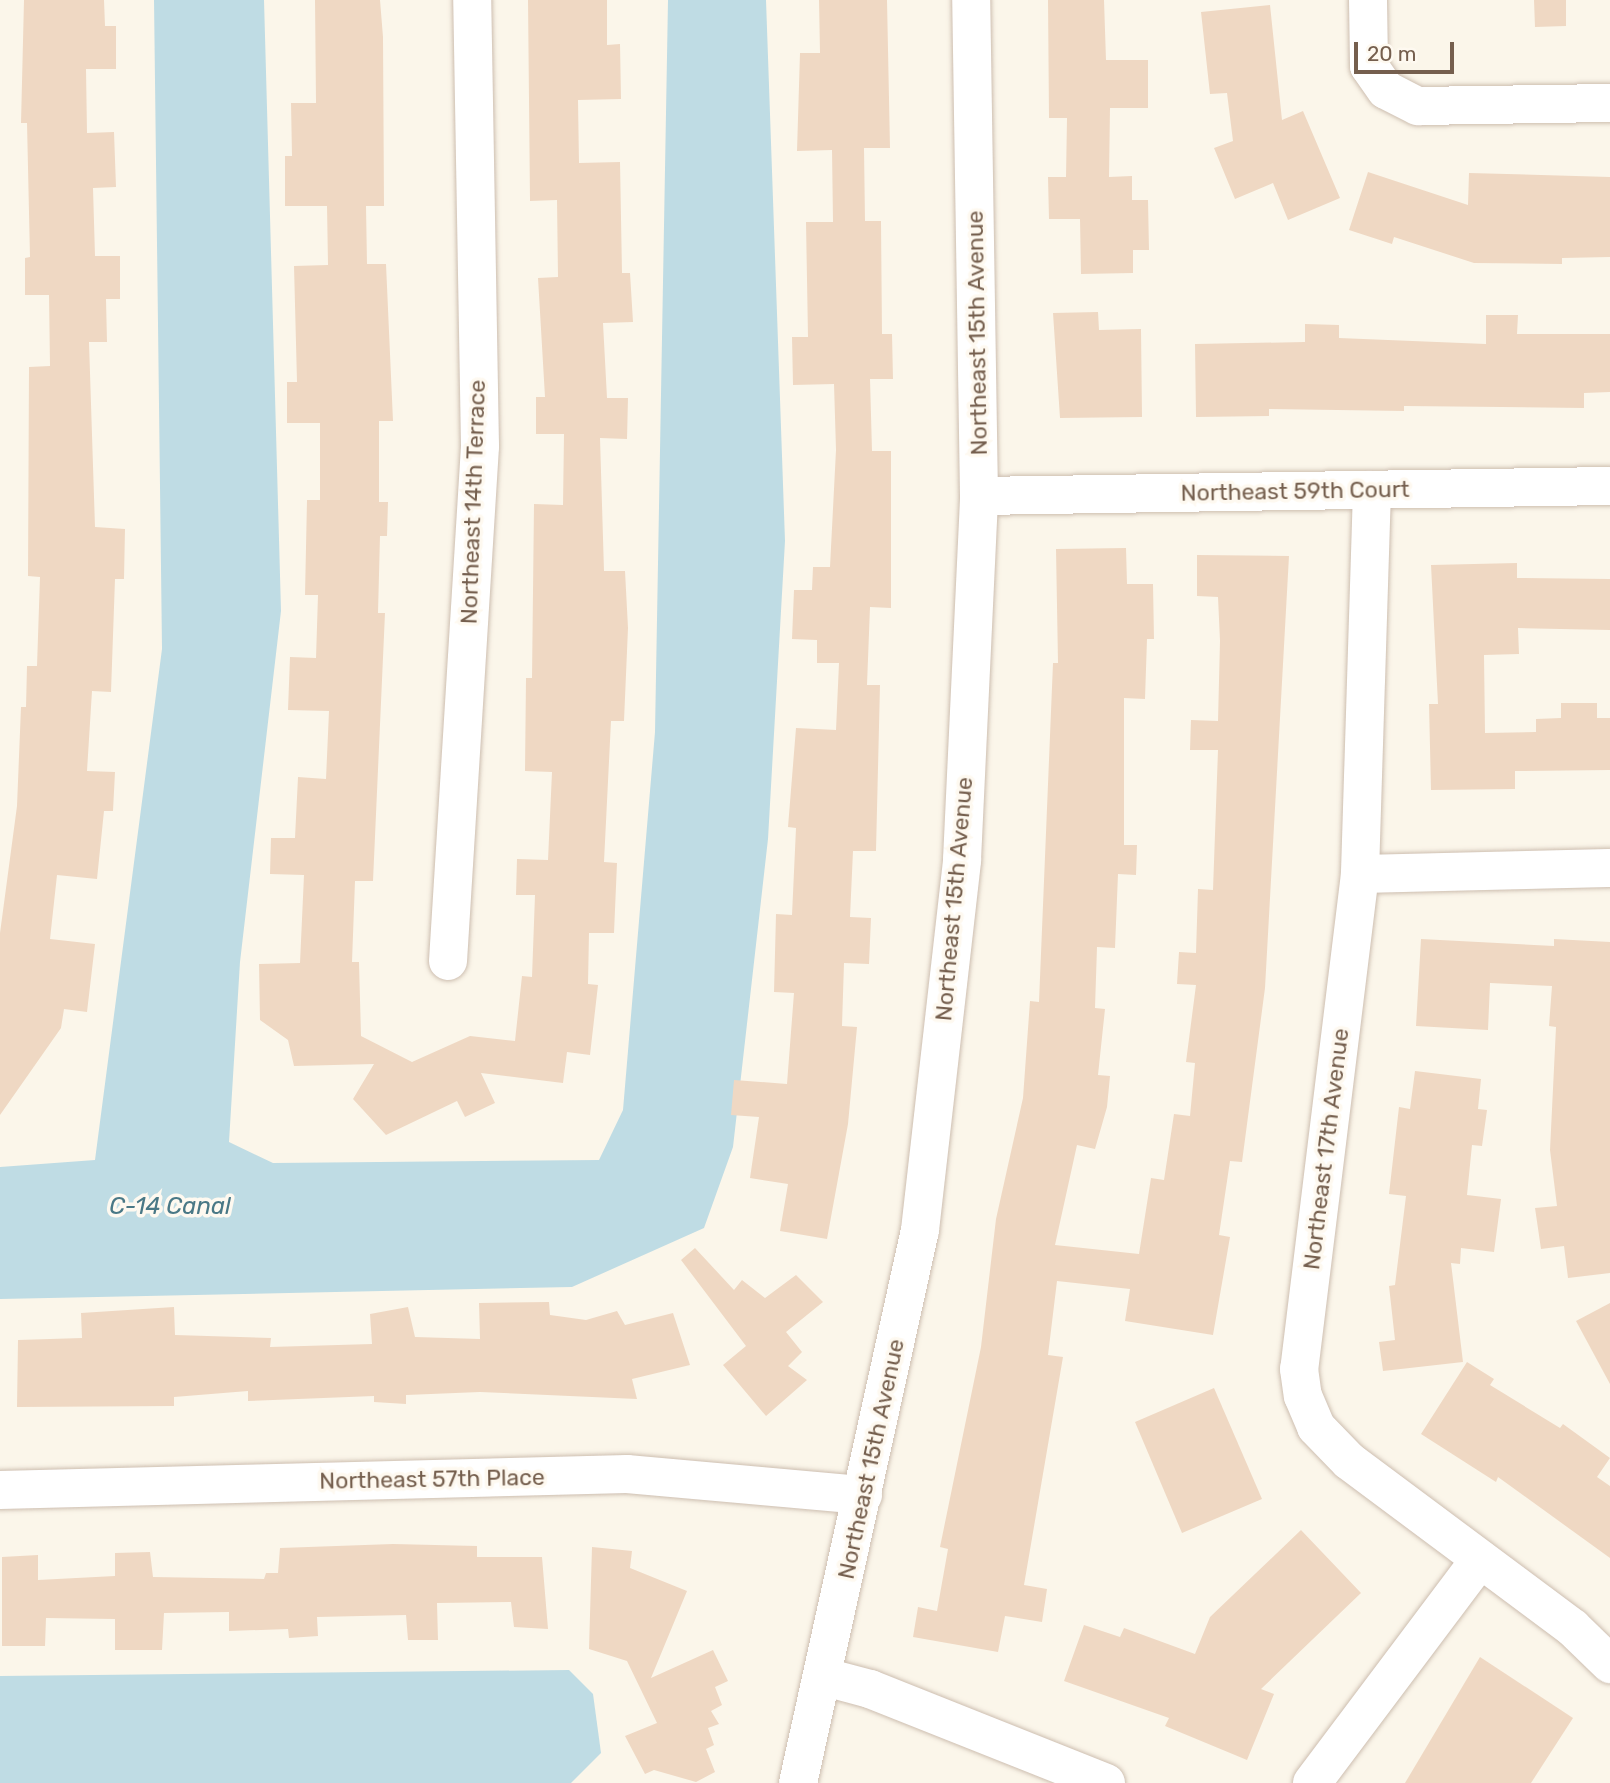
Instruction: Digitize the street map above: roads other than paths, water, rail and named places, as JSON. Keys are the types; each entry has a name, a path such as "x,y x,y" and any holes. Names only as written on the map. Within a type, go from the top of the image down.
{"street":[{"name":"Northeast 14th Terrace","path":"448,961 480,446 471,0"},
{"name":"Northeast 15th Avenue","path":"798,1783 825,1677 920,1230 962,860 979,496 971,0"},
{"path":"1368,0 1369,65 1386,90 1418,106 1610,103"},
{"name":"Northeast 59th Court","path":"979,496 1610,486"},
{"name":"Northeast 17th Avenue","path":"1372,490 1360,874 1299,1369 1303,1396 1329,1444 1573,1628 1610,1664"},
{"path":"1360,874 1610,868"},
{"name":"Northeast 57th Place","path":"0,1490 627,1474 863,1495"},
{"path":"1312,1783 1480,1559"},
{"path":"825,1677 870,1689 1106,1783"}],"water":[{"name":"C-14 Canal","path":"154,0 264,0 281,611 240,962 229,1142 273,1163 599,1160 623,1110 655,732 668,0 766,0 785,541 768,839 733,1147 704,1228 572,1287 0,1299 0,1167 95,1160 162,649"},
{"path":"569,1670 593,1694 601,1753 571,1783 0,1783 0,1676"}]}
